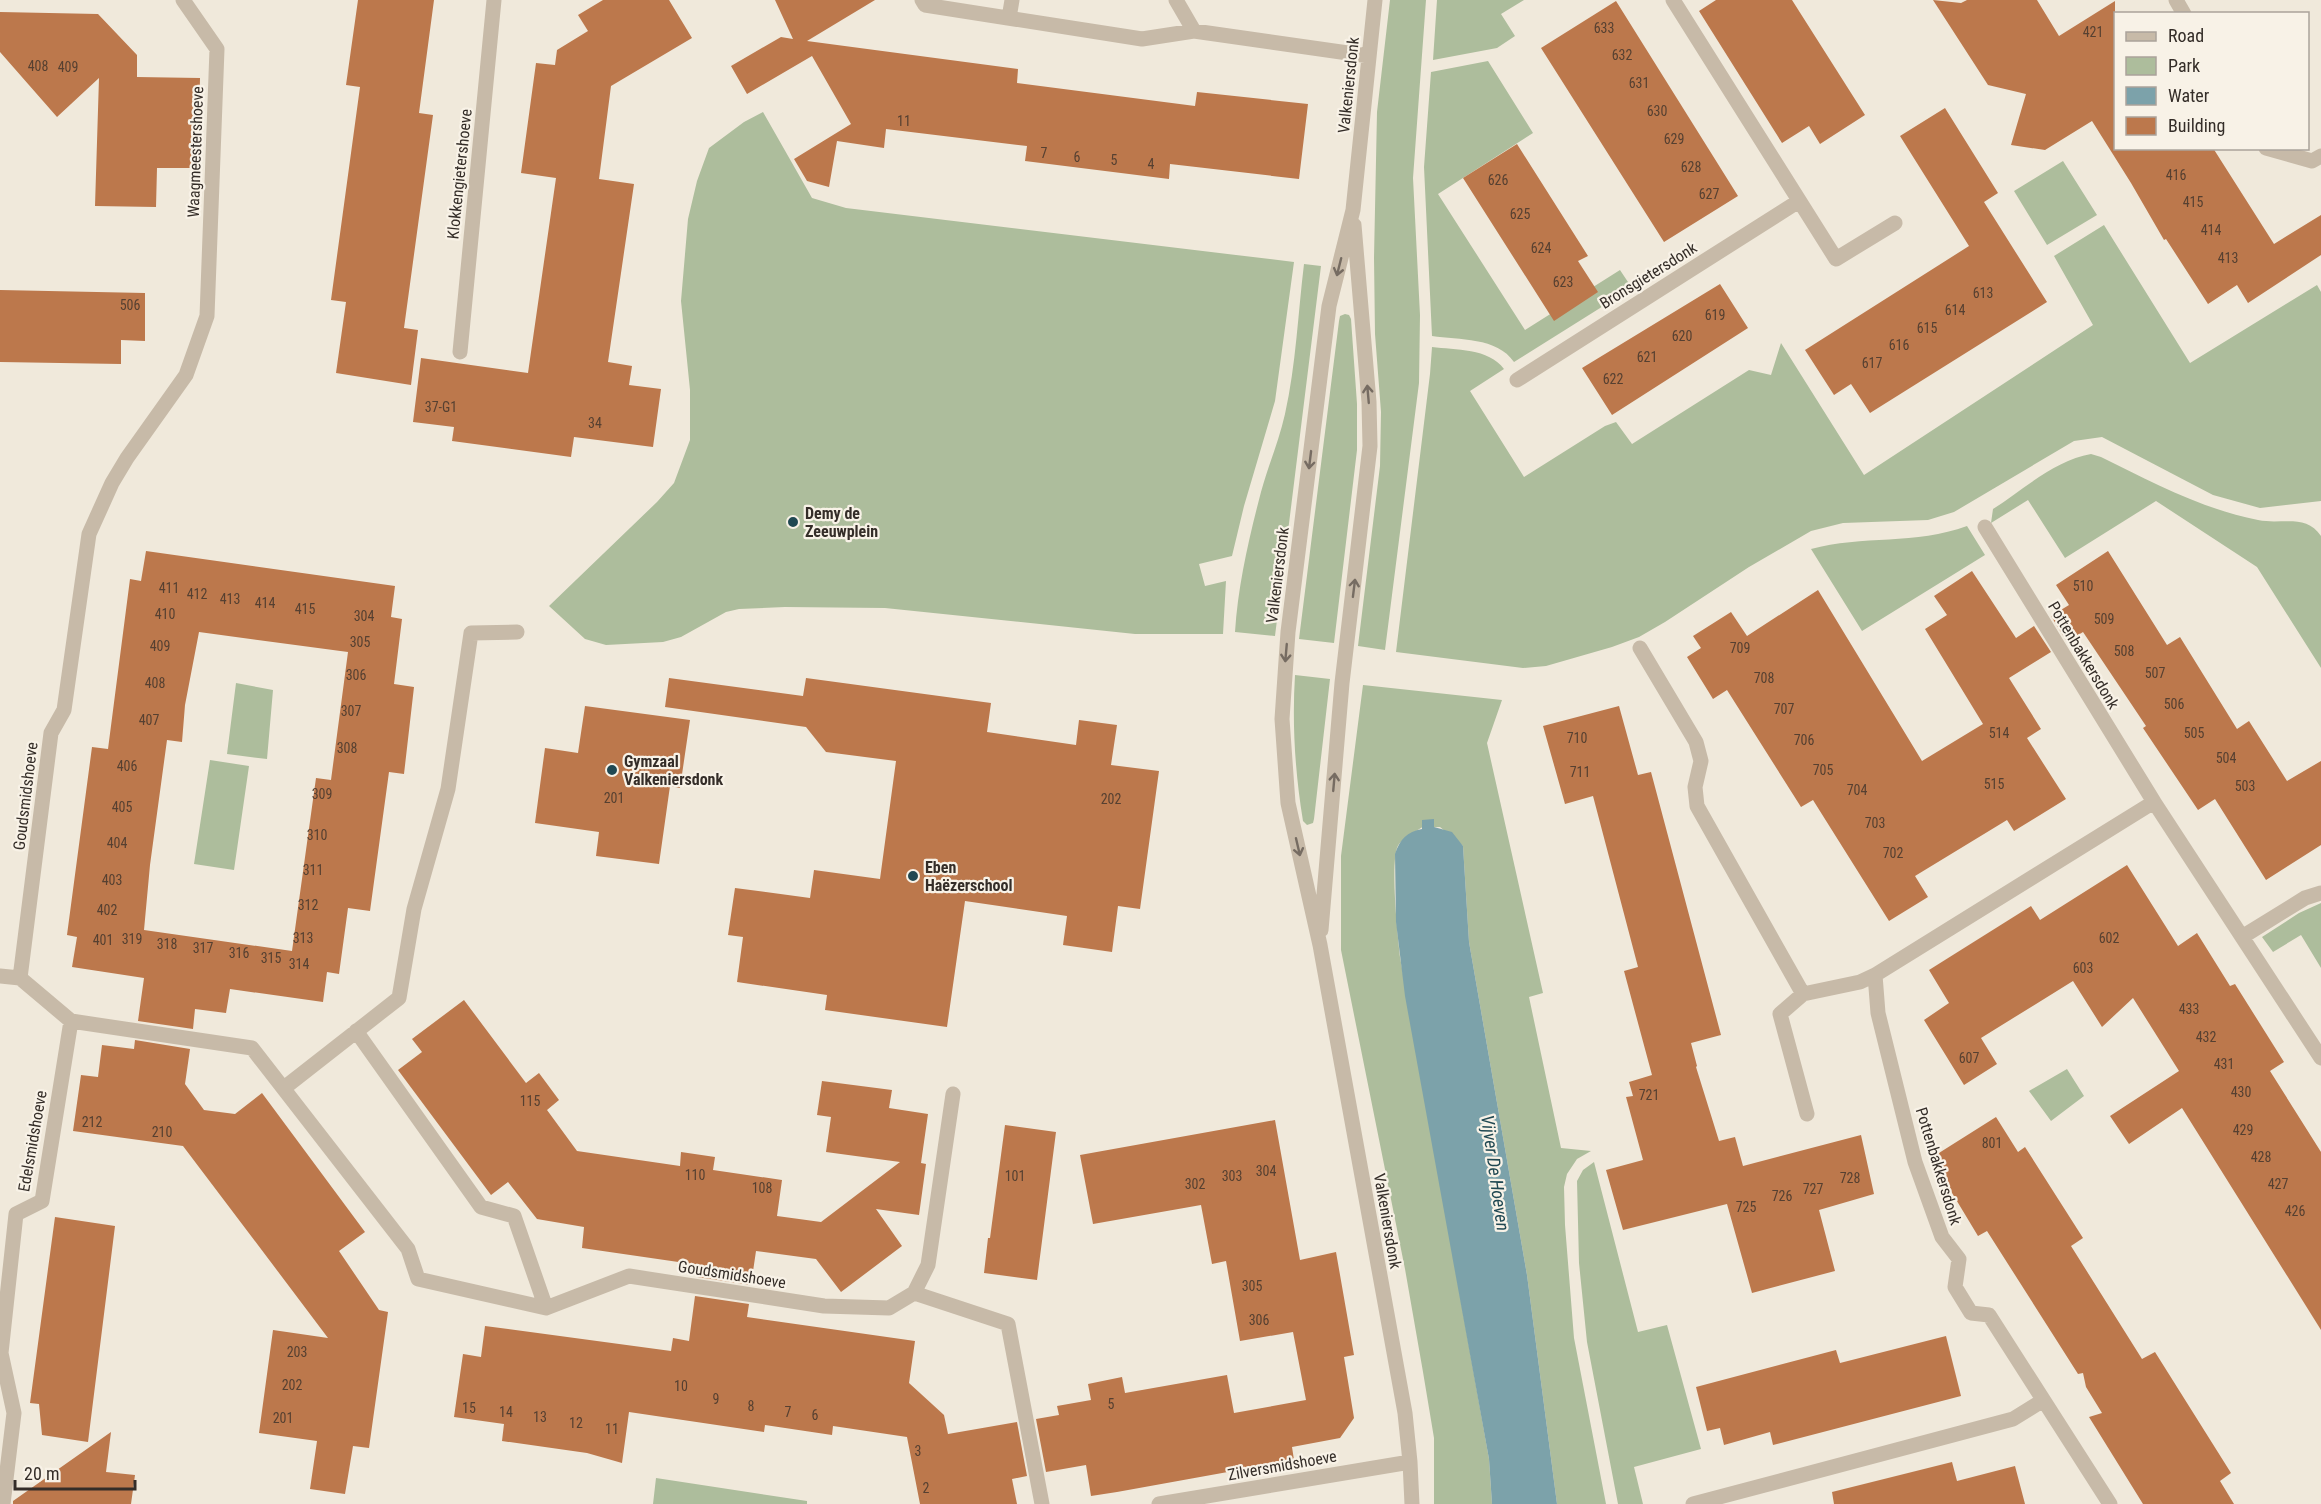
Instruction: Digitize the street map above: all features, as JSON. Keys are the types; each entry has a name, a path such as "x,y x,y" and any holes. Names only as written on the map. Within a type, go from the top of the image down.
{"street":[{"name":"Waagmeestershoeve","path":"112,483 186,375 207,316 217,49 183,0"},
{"name":"Klokkengietershoeve","path":"460,352 494,0"},
{"path":"922,0 925,5 1142,39 1194,31 1368,56"},
{"path":"1009,18 1012,0"},
{"path":"1176,0 1194,31"},
{"name":"Valkeniersdonk","path":"1375,0 1353,210 1329,306 1283,680 1282,747 1288,803 1320,945 1405,1413 1412,1504"},
{"path":"1673,0 1836,259 1895,223"},
{"path":"2273,150 2312,162 2321,156"},
{"name":"Bronsgietersdonk","path":"1517,380 1799,201"},
{"name":"Valkeniersdonk","path":"1320,945 1343,677 1370,446 1369,402 1353,210"},
{"name":"Goudsmidshoeve","path":"20,978 51,734 64,710 89,534 112,483"},
{"name":"Pottenbakkersdonk","path":"1985,526 2154,802 2321,1058"},
{"path":"284,1088 399,998 414,909 448,789 471,633 517,632"},
{"path":"1640,648 1696,742 1701,761 1695,787 1697,806 1803,994"},
{"path":"1807,1114 1780,1014 1803,994 1860,982 1875,975 2154,802"},
{"path":"2242,937 2305,898 2321,893"},
{"name":"Pottenbakkersdonk","path":"1875,975 1878,1013 1915,1162 1942,1237 1959,1259 1955,1287 1971,1313 1989,1315 2110,1504"},
{"path":"0,976 20,978 71,1022 252,1048 408,1249 418,1278 546,1308"},
{"name":"Edelsmidshoeve","path":"3,1504 14,1413 1,1353 16,1214 42,1201 71,1022"},
{"path":"356,1031 481,1207 514,1216 546,1308"},
{"path":"953,1094 928,1265 914,1293 1008,1324 1042,1504"},
{"name":"Goudsmidshoeve","path":"546,1308 629,1275 824,1306 890,1308 914,1293"},
{"path":"1692,1504 2013,1419 2042,1401"},
{"name":"Zilversmidshoeve","path":"1159,1504 1410,1462"}],"green space":[{"path":"1390,0 1426,0 1413,178 1420,315 1419,383 1385,650 1358,646 1380,466 1381,412 1375,334 1374,258 1377,112"},
{"path":"1437,0 1524,0 1501,14 1515,36 1497,48 1433,60"},
{"path":"1488,61 1533,133 1438,194 1525,330 1620,270 1632,288 1514,362 1507,354 1488,344 1432,336 1424,167 1431,72"},
{"path":"763,112 812,198 846,208 1294,262 1275,401 1244,506 1232,556 1199,564 1205,586 1226,581 1223,634 1135,634 885,608 785,607 739,609 726,612 681,637 663,642 606,645 585,639 549,606 674,483 690,440 690,390 681,301 688,219 697,181 709,148 744,122"},
{"path":"2063,161 2097,215 2047,245 2014,191"},
{"path":"2104,225 2190,363 2317,285 2321,292 2321,501 2260,508 2213,495 2102,437 2074,441 1954,512 1928,520 1843,523 1811,531 1749,567 1665,622 1639,637 1612,647 1546,666 1523,668 1396,652 1432,347 1481,354 1498,362 1504,369 1470,391 1524,477 1605,426 1616,422 1632,444 1749,370 1771,375 1781,343 1864,475 2093,325 2054,256"},
{"path":"1304,264 1321,266 1275,636 1235,632 1241,579 1248,544 1261,492 1283,424 1289,395"},
{"path":"1345,314 1351,319 1357,404 1357,450 1334,643 1299,639 1339,321 1340,316"},
{"path":"2091,454 2178,494 2217,509 2258,520 2301,522 2315,529 2321,536 2321,668 2257,567 2156,501 2065,558 2028,500 1991,523 1993,509 2052,469 2078,457"},
{"path":"1967,526 1985,555 1862,631 1811,549 1850,542 1928,536"},
{"path":"1295,675 1330,679 1314,819 1313,823 1307,825 1303,821 1296,766"},
{"path":"236,683 273,690 267,759 227,754"},
{"path":"1363,685 1502,700 1487,743 1543,993 1529,997 1561,1148 1591,1151 1577,1159 1567,1174 1564,1187 1565,1225 1574,1338 1606,1504 1557,1504 1527,1275 1469,942 1463,846 1440,827 1434,827 1434,820 1402,841 1396,852 1394,880 1400,957 1489,1459 1492,1504 1434,1504 1434,1438 1423,1372 1405,1269 1341,950 1341,856"},
{"path":"210,760 249,766 234,870 194,864"},
{"path":"2321,903 2321,968 2301,935 2273,952 2262,937 2299,913"},
{"path":"2067,1069 2084,1096 2051,1121 2029,1091"},
{"path":"1594,1162 1638,1332 1667,1325 1701,1449 1634,1467 1643,1504 1618,1504 1587,1342 1579,1263 1577,1181 1583,1170"},
{"path":"656,1478 807,1501 807,1504 653,1504"}],"water":[{"name":"Vijver De Hoeven","path":"1434,819 1434,827 1452,832 1463,846 1469,942 1527,1275 1557,1504 1492,1504 1489,1459 1405,996 1396,922 1395,854 1405,837 1422,829 1422,820"}],"building":[{"path":"358,0 434,0 419,113 433,115 404,328 418,330 411,385 336,373 346,302 331,300 360,87 346,85"},
{"path":"603,0 669,0 692,38 611,86 599,179 634,184 608,362 632,366 629,385 661,389 653,447 574,437 571,457 452,441 454,427 413,422 421,358 528,373 556,178 521,173 536,63 555,65 557,50 588,31 578,15"},
{"path":"775,0 875,0 807,41 1018,69 1017,83 1195,106 1197,92 1308,104 1299,179 1170,164 1169,179 1025,161 1027,146 886,129 884,148 837,141 829,187 807,181 794,159 851,124 812,56 747,94 731,66 781,37 793,39"},
{"path":"1716,0 1792,0 1865,115 1820,144 1809,126 1782,143 1699,11"},
{"path":"1933,0 1961,3 1967,0 2037,0 2059,36 2115,1 2114,150 2214,150 2274,244 2321,215 2321,255 2248,303 2237,285 2208,304 2166,239 2164,240 2092,121 2045,150 2011,145 2026,94 1988,85"},
{"path":"1616,1 1738,196 1664,242 1541,48"},
{"path":"0,12 98,14 137,55 137,77 200,78 198,168 157,168 156,207 95,206 99,78 57,117 0,52"},
{"path":"1945,108 1998,193 1984,202 2047,302 1870,413 1851,384 1834,395 1805,350 1969,246 1900,136"},
{"path":"1517,144 1588,256 1578,261 1598,292 1554,321 1463,178"},
{"path":"1720,284 1748,328 1612,415 1582,368"},
{"path":"0,290 145,293 145,341 121,340 121,364 0,362"},
{"path":"146,551 395,586 391,617 402,619 394,684 414,687 404,774 389,772 370,911 348,908 339,974 327,972 323,1002 230,989 226,1013 195,1009 193,1029 138,1021 144,978 72,967 77,937 67,935 92,747 108,749 130,579 141,581","holes":["199,632 348,652 331,780 316,778 292,951 144,930 150,865 167,740 182,742 185,705"]},
{"path":"2108,551 2167,645 2180,637 2237,729 2249,721 2287,781 2321,761 2321,845 2266,880 2215,799 2198,810 2143,728 2146,726 2083,632 2067,642 2051,616 2069,605 2056,585"},
{"path":"1972,571 2016,638 2034,626 2051,652 2009,678 2041,729 2027,738 2066,799 2014,831 2007,820 1915,876 1928,897 1889,921 1813,800 1801,807 1727,690 1713,699 1687,657 1701,648 1693,636 1731,612 1747,636 1818,590 1922,761 1983,724 1925,629 1947,615 1934,596"},
{"path":"669,678 803,696 806,678 991,703 987,732 1076,745 1079,720 1117,725 1111,765 1159,771 1140,909 1118,906 1112,952 1063,945 1067,916 965,901 947,1027 825,1010 827,995 737,982 743,937 728,935 735,888 810,898 814,870 880,879 896,761 826,752 806,727 665,707"},
{"name":"Gymzaal Valkeniersdonk","path":"585,706 690,720 680,788 670,786 659,864 596,856 599,832 535,823 545,748 578,753"},
{"path":"1619,706 1638,775 1651,772 1721,1035 1691,1043 1719,1141 1735,1137 1743,1166 1861,1135 1874,1194 1819,1210 1835,1271 1752,1293 1727,1204 1623,1230 1606,1170 1643,1160 1626,1097 1633,1096 1629,1082 1652,1075 1624,971 1638,967 1593,796 1565,804 1543,726"},
{"path":"2127,865 2178,946 2197,933 2230,986 2235,984 2284,1062 2270,1071 2321,1152 2321,1330 2182,1108 2129,1144 2110,1116 2179,1071 2133,998 2102,1027 2073,981 1981,1038 1997,1064 1964,1085 1924,1020 1949,1003 1929,970 2031,906 2040,920"},
{"path":"464,1000 526,1083 539,1073 559,1100 547,1110 577,1151 680,1166 681,1152 715,1157 713,1170 782,1180 777,1216 821,1222 900,1162 826,1152 831,1117 817,1115 822,1081 892,1090 889,1108 928,1114 921,1163 926,1164 919,1215 876,1209 902,1246 841,1292 816,1259 756,1251 751,1285 697,1277 699,1265 582,1248 584,1227 537,1219 508,1182 491,1195 398,1070 422,1052 412,1039"},
{"path":"135,1040 190,1049 185,1084 204,1110 235,1114 262,1093 365,1232 339,1251 379,1310 388,1312 369,1448 353,1446 345,1494 310,1489 317,1441 259,1433 273,1330 328,1338 183,1146 73,1131 81,1075 98,1077 102,1045 134,1049"},
{"path":"1996,1117 2018,1152 2025,1147 2083,1238 2071,1246 2142,1359 2155,1352 2231,1473 2220,1481 2234,1504 2143,1504 2089,1417 2102,1413 2086,1387 2083,1373 2078,1374 1987,1231 1978,1236 1931,1158"},
{"path":"1275,1120 1300,1260 1336,1252 1354,1355 1344,1357 1354,1418 1340,1438 1292,1447 1294,1460 1117,1492 1091,1496 1086,1465 1046,1472 1036,1419 1059,1415 1057,1406 1091,1400 1088,1384 1122,1377 1125,1393 1227,1375 1234,1413 1306,1400 1293,1332 1240,1341 1226,1261 1212,1264 1201,1205 1093,1224 1080,1155"},
{"path":"1005,1125 1056,1132 1037,1280 984,1273"},
{"path":"55,1217 115,1226 88,1442 42,1435 39,1404 30,1403"},
{"path":"695,1296 749,1304 747,1317 915,1341 909,1383 944,1415 948,1434 1017,1422 1027,1476 1012,1479 1017,1504 920,1504 907,1437 833,1426 832,1435 765,1425 764,1432 629,1412 622,1463 587,1453 502,1441 504,1424 454,1417 463,1354 481,1357 485,1326 671,1351 673,1338 689,1341"},
{"path":"1946,1336 1961,1396 1773,1445 1770,1432 1724,1445 1720,1428 1707,1431 1696,1387 1836,1350 1840,1363"},
{"path":"111,1432 106,1472 135,1475 131,1504 13,1504 13,1501"},
{"path":"1952,1462 1957,1481 2015,1466 2025,1504 1834,1504 1832,1492"}],"place":[{"name":"Demy de Zeeuwplein","path":"793,522"},
{"name":"Gymzaal Valkeniersdonk","path":"612,770"},
{"name":"Eben Haëzerschool","path":"913,876"}]}
